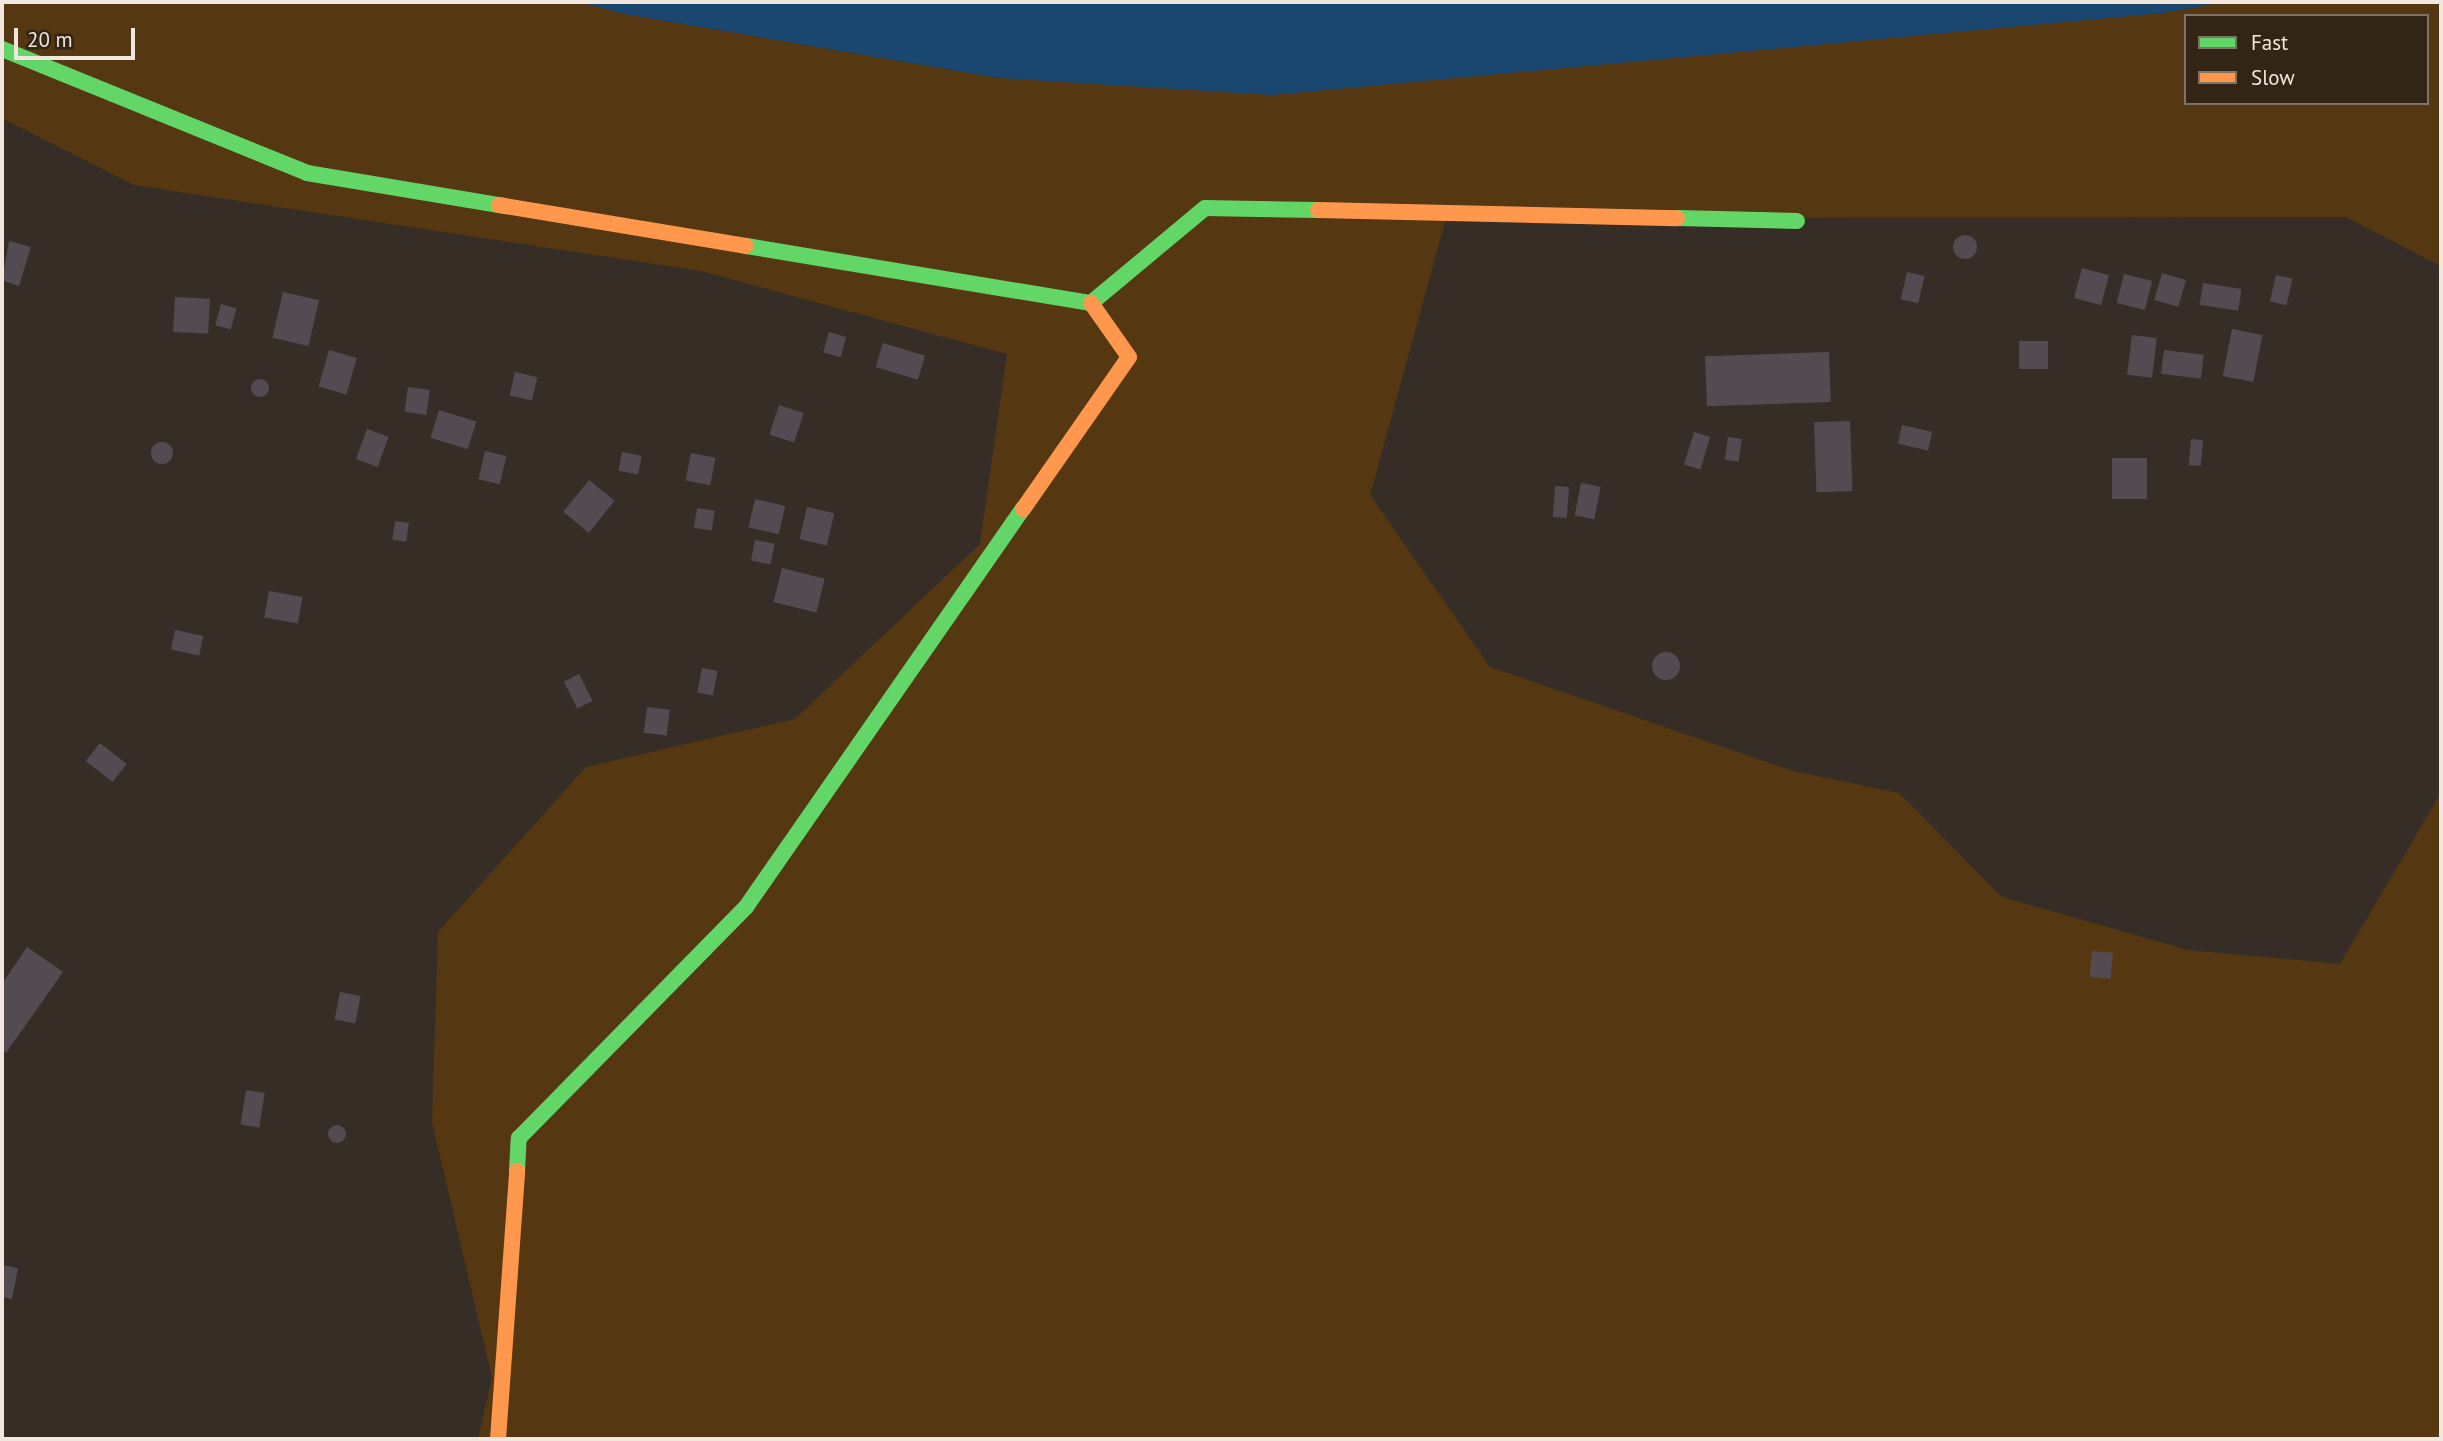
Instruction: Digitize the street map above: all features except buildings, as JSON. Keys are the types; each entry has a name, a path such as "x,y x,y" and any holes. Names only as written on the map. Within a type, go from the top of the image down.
{"street":[{"path":"2,49 307,173 1091,303 1129,357 746,907 519,1138 498,1439"},
{"path":"1091,303 1205,208 1797,221"}],"shaded area":[{"path":"2,2 580,2 625,14 999,78 1962,28 2163,13 2223,2 2441,2 2441,266 2346,217 1446,218 1370,495 1490,667 1793,771 1899,793 2002,897 2188,950 2340,964 2441,793 2441,1439 478,1439 492,1378 432,1122 438,932 586,767 795,719 980,544 1007,354 701,271 134,185 2,118"}],"water":[{"path":"580,2 2223,2 2163,13 1272,95 999,78 625,14"}],"traffic: fast":[{"path":"2,49 307,173 499,205"},
{"path":"746,246 1091,303 1205,208 1318,210"},
{"path":"1677,218 1797,221"},
{"path":"517,1171 519,1138 746,907 1023,509"}],"traffic: slow":[{"path":"499,205 746,246"},
{"path":"1318,210 1677,218"},
{"path":"1023,509 1129,357 1091,303"},
{"path":"498,1439 517,1171"}]}
